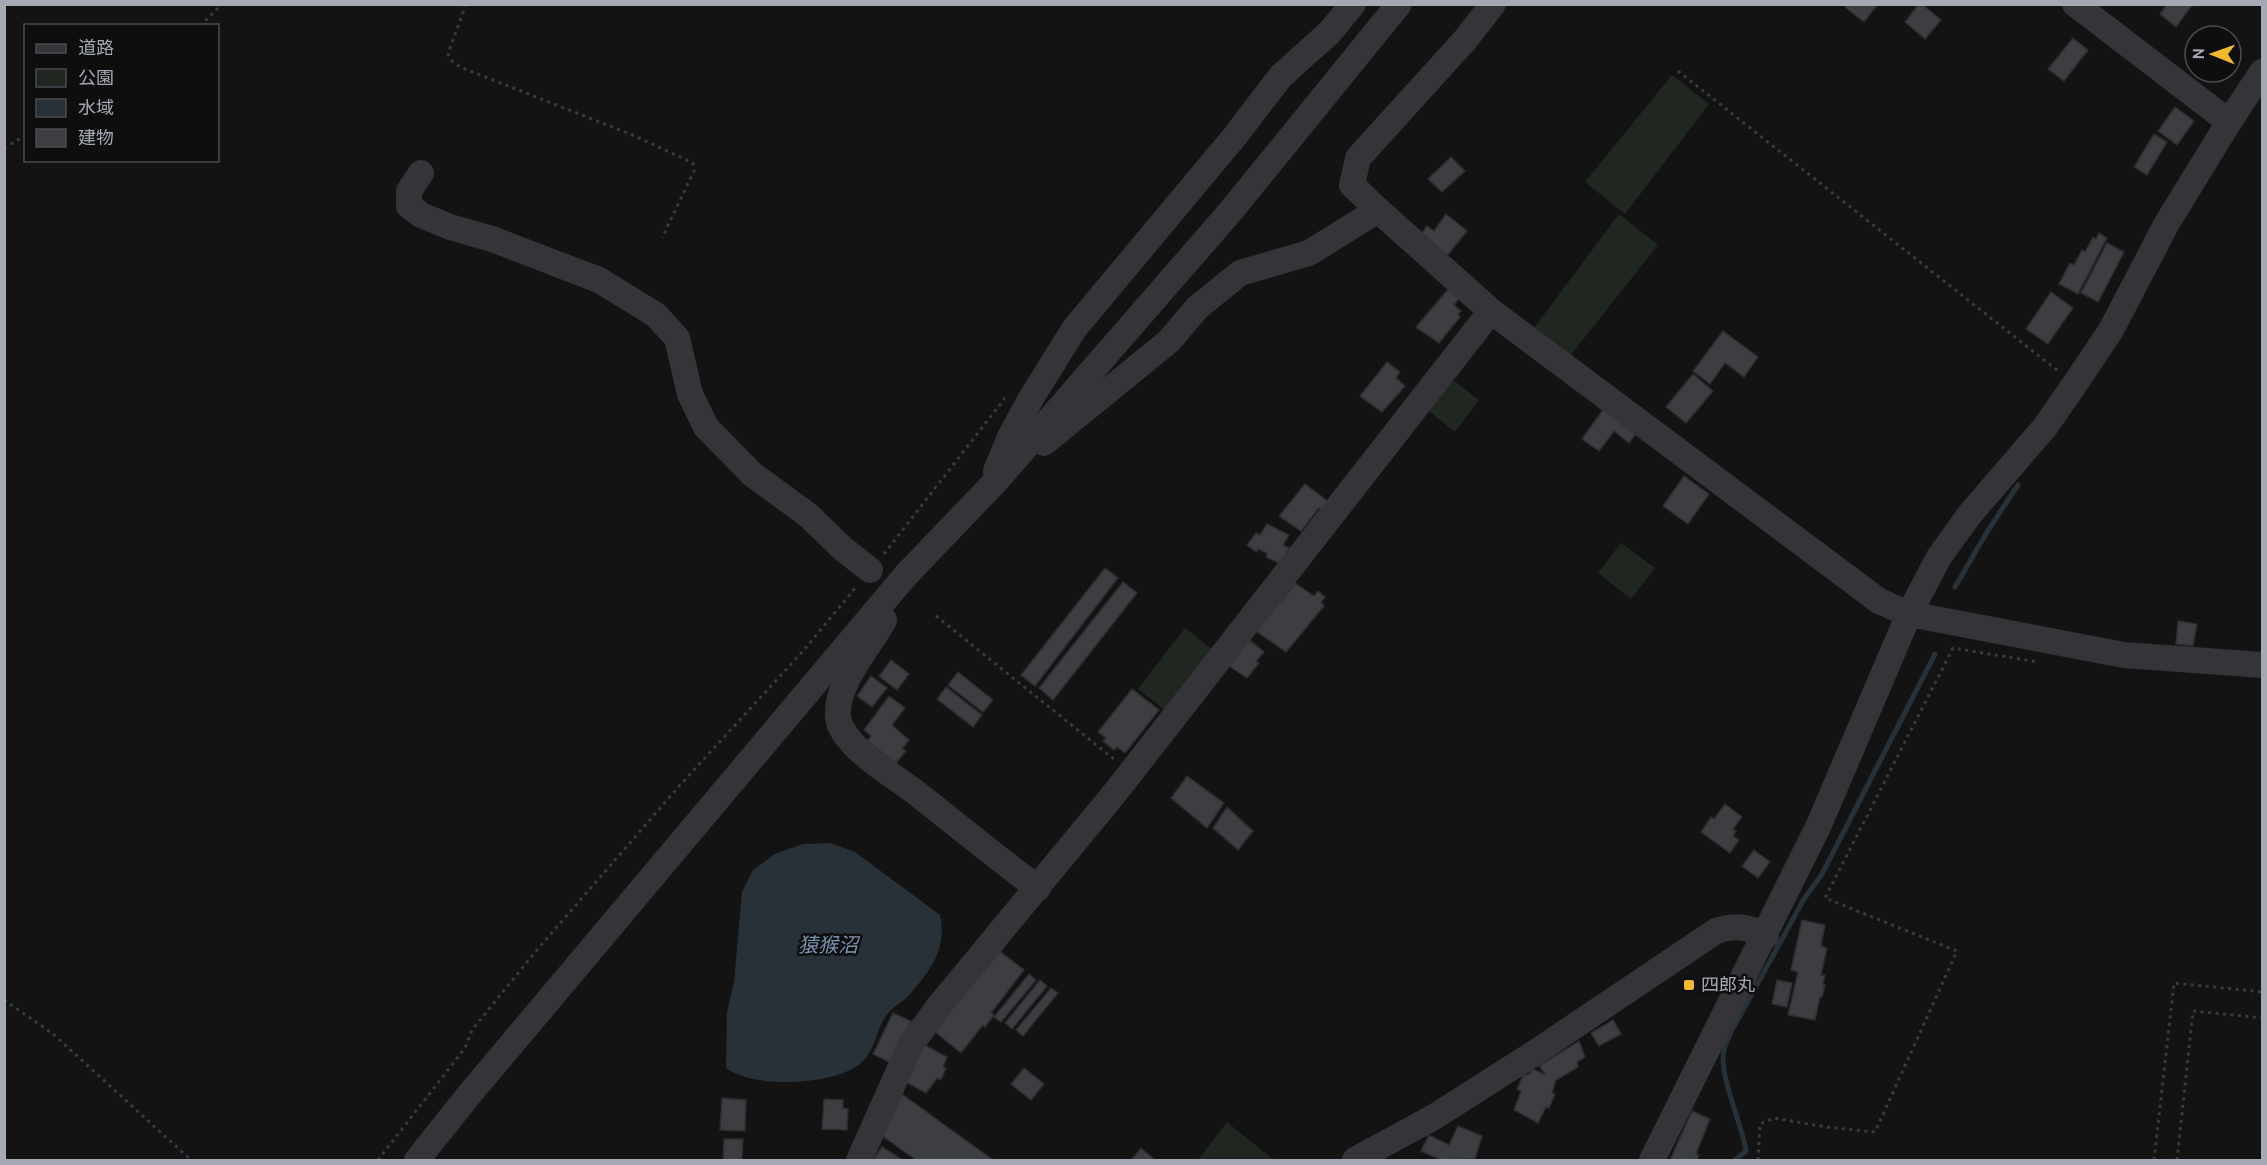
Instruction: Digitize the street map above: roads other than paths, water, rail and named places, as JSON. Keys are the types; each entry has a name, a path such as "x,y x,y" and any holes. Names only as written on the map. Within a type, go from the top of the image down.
{"street":[{"path":"997,480 996,469 1010,437 1074,329 1227,146 1281,76 1330,32 1353,4"},
{"path":"417,1161 468,1096 892,591 997,480 1230,212 1399,4"},
{"path":"1493,4 1464,40 1358,158 1352,184 1491,311 1879,601 1909,614 2124,655 2262,665"},
{"path":"2075,4 2229,122"},
{"path":"1652,1161 1766,936 1818,827 1909,614 1945,549 1970,514 2045,427 2111,330 2167,223 2262,72"},
{"path":"421,173 409,191 410,206 421,215 450,227 492,239 599,280 656,315 677,338 690,394 706,427 752,474 808,515 842,548 870,570"},
{"path":"997,480 1169,341 1197,308 1240,273 1309,253 1378,210"},
{"path":"859,1161 910,1046 939,1006 1131,772 1491,311"},
{"path":"892,591 897,596 849,675 838,717 843,732 855,747 992,855 1038,888"},
{"path":"1355,1161 1434,1117 1716,932 1731,927 1748,927 1766,936"}],"water":[{"name":"猿猴沼","path":"830,843 855,852 940,915 942,927 936,957 909,995 885,1017 867,1057 850,1070 834,1076 794,1082 774,1082 739,1075 726,1068 727,1012 734,982 742,892 753,870 775,854 803,844"}],"waterway":[{"path":"1955,587 2018,485"},
{"path":"1735,1160 1746,1151 1724,1072 1725,1046 1804,899 1822,874 1935,654"}],"place":[{"name":"四郎丸","path":"1689,985"}]}
